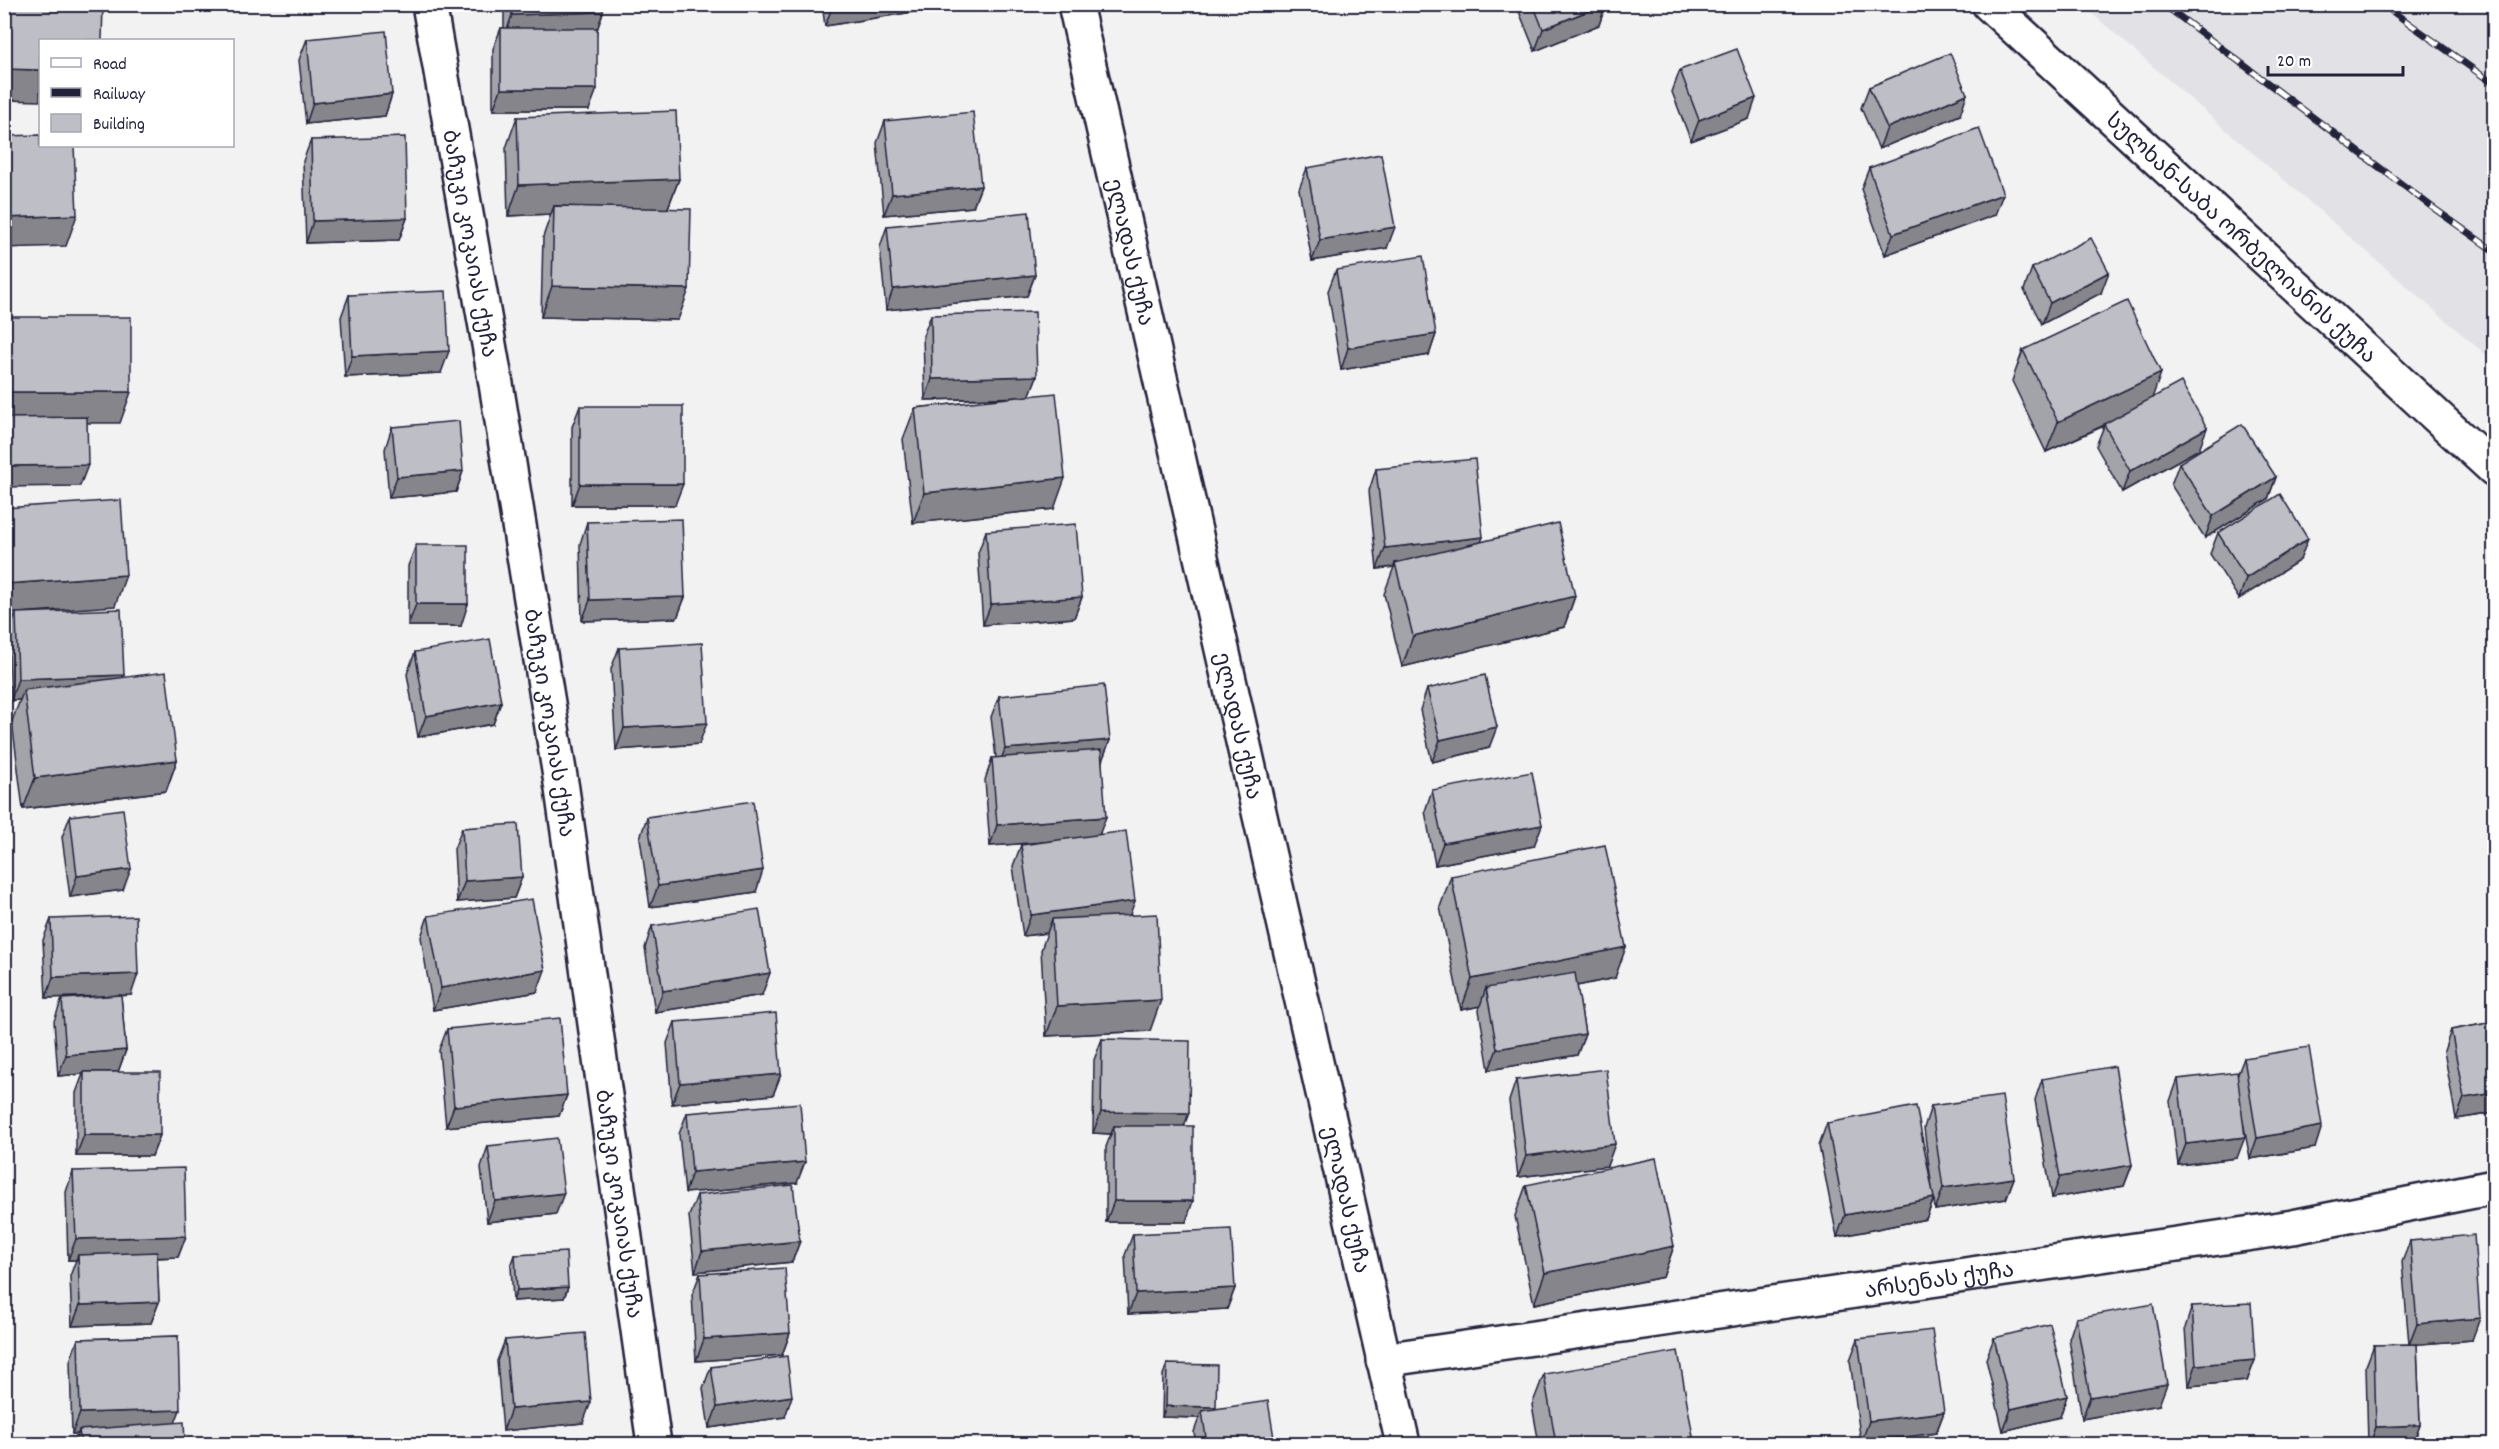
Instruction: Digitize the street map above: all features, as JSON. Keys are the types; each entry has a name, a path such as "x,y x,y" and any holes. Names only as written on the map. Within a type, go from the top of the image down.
{"street":[{"name":"ბაჩუკი კოკაიას ქუჩა","path":"429,4 496,384 560,778 654,1444"},
{"name":"ელადას ქუჩა","path":"1075,4 1403,1444"},
{"name":"სულხან-საბა ორბელიანის ქუჩა","path":"1989,4 2494,469"},
{"name":"არსენას ქუჩა","path":"1383,1360 2293,1227 2494,1187"}],"shaded area":[{"path":"2082,5 2494,5 2494,362"}],"building":[{"path":"4,4 103,4 102,39 39,39 39,70 4,69"},
{"path":"512,4 603,4 603,12 512,15"},
{"path":"1533,4 1605,4 1543,29"},
{"path":"501,28 597,28 597,89 501,89"},
{"path":"386,31 392,94 313,103 307,39"},
{"path":"1737,49 1756,98 1699,120 1680,70"},
{"path":"1950,53 1967,94 1887,128 1869,87"},
{"path":"676,111 679,179 519,185 517,117"},
{"path":"973,112 981,186 892,194 885,121"},
{"path":"1979,128 2003,194 1893,234 1869,168"},
{"path":"39,135 39,147 74,147 77,215 4,218 4,136"},
{"path":"405,137 407,218 313,221 311,140"},
{"path":"1381,154 1395,227 1320,240 1307,168"},
{"path":"554,206 691,209 689,289 552,286"},
{"path":"1029,212 1035,275 893,289 887,226"},
{"path":"2091,238 2109,272 2050,303 2032,268"},
{"path":"1423,256 1436,334 1348,348 1336,270"},
{"path":"446,291 449,351 352,356 349,295"},
{"path":"2127,301 2161,373 2058,422 2023,350"},
{"path":"1035,312 1037,376 932,379 931,315"},
{"path":"4,317 131,317 131,392 4,392"},
{"path":"2181,382 2207,428 2130,471 2104,424"},
{"path":"1056,393 1065,478 924,493 915,408"},
{"path":"580,406 683,406 683,484 580,484"},
{"path":"87,417 88,465 4,466 4,418"},
{"path":"459,421 463,471 397,477 392,427"},
{"path":"2242,424 2276,477 2213,516 2179,463"},
{"path":"1475,459 1483,537 1385,548 1376,469"},
{"path":"2280,494 2308,539 2246,578 2218,533"},
{"path":"121,500 126,575 6,584 4,508"},
{"path":"682,519 685,597 590,600 587,522"},
{"path":"1558,523 1575,596 1413,636 1395,563"},
{"path":"1076,524 1082,597 991,604 986,531"},
{"path":"416,545 468,545 468,604 416,604"},
{"path":"121,609 124,675 18,679 16,613"},
{"path":"490,639 501,702 426,716 415,652"},
{"path":"702,643 707,723 624,728 619,648"},
{"path":"166,672 177,760 35,778 24,690"},
{"path":"1485,675 1497,727 1440,740 1427,689"},
{"path":"1104,685 1110,740 1005,749 999,696"},
{"path":"1101,750 1106,817 997,825 992,758"},
{"path":"1532,772 1542,825 1443,843 1432,790"},
{"path":"753,801 763,870 658,886 647,817"},
{"path":"123,809 131,869 77,876 70,816"},
{"path":"518,824 522,877 465,881 462,828"},
{"path":"1126,831 1135,901 1031,915 1021,845"},
{"path":"1605,845 1626,947 1472,979 1451,876"},
{"path":"532,899 545,970 441,988 428,916"},
{"path":"759,909 770,973 663,991 652,926"},
{"path":"1157,914 1161,1000 1057,1006 1052,919"},
{"path":"136,916 138,974 53,977 51,919"},
{"path":"1575,973 1585,1034 1497,1049 1486,988"},
{"path":"121,995 126,1050 66,1055 62,999"},
{"path":"776,1013 781,1074 680,1083 675,1022"},
{"path":"560,1018 567,1095 454,1106 447,1029"},
{"path":"2494,1022 2494,1093 2464,1098 2451,1030"},
{"path":"1102,1039 1190,1041 1189,1113 1101,1112"},
{"path":"2309,1047 2322,1126 2257,1138 2244,1058"},
{"path":"2115,1066 2132,1165 2060,1177 2042,1079"},
{"path":"1606,1069 1615,1144 1526,1156 1516,1080"},
{"path":"84,1072 160,1072 160,1135 84,1135"},
{"path":"2237,1072 2245,1137 2186,1144 2178,1079"},
{"path":"2002,1096 2014,1178 1943,1188 1931,1106"},
{"path":"800,1103 805,1162 692,1172 687,1113"},
{"path":"1916,1106 1934,1198 1845,1215 1827,1123"},
{"path":"1114,1126 1193,1126 1193,1201 1114,1201"},
{"path":"557,1138 564,1193 495,1201 488,1146"},
{"path":"1656,1158 1674,1246 1545,1273 1526,1185"},
{"path":"184,1168 186,1236 76,1239 73,1171"},
{"path":"793,1185 800,1241 702,1251 697,1195"},
{"path":"1231,1229 1235,1288 1136,1293 1133,1234"},
{"path":"2474,1235 2480,1318 2417,1324 2410,1241"},
{"path":"157,1252 159,1302 80,1305 78,1255"},
{"path":"566,1252 568,1287 517,1290 515,1255"},
{"path":"785,1268 790,1333 704,1339 700,1274"},
{"path":"2251,1303 2255,1360 2196,1365 2192,1306"},
{"path":"2153,1304 2167,1384 2090,1397 2076,1318"},
{"path":"2050,1324 2067,1396 2011,1409 1994,1338"},
{"path":"1932,1330 1944,1412 1869,1421 1858,1339"},
{"path":"585,1333 591,1402 511,1409 505,1340"},
{"path":"178,1336 180,1410 80,1413 78,1339"},
{"path":"2417,1344 2420,1425 2376,1427 2374,1345"},
{"path":"1678,1351 1694,1442 1682,1444 1556,1444 1544,1374"},
{"path":"787,1356 792,1396 717,1407 711,1367"},
{"path":"1167,1364 1217,1365 1216,1407 1166,1406"},
{"path":"1268,1401 1275,1444 1207,1444 1202,1411"},
{"path":"184,1422 185,1444 81,1444 79,1430"},
{"path":"592,1439 593,1444 495,1444"}],"railway":[{"path":"2163,4 2432,207 2494,251"},
{"path":"2382,4 2494,84"}]}
